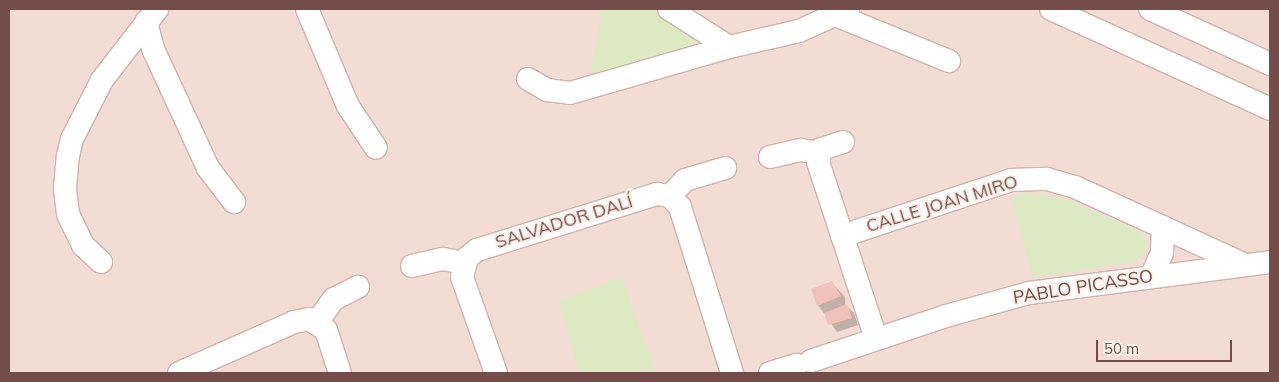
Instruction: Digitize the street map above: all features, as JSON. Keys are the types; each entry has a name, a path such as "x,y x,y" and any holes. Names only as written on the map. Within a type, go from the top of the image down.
{"street":[{"path":"307,9 348,106 376,148"},
{"path":"669,9 729,47"},
{"path":"1051,9 1270,109"},
{"path":"1150,9 1270,64"},
{"path":"528,78 547,90 570,93 729,47 799,31 842,11 950,61"},
{"path":"152,15 154,51 208,168 234,202"},
{"path":"101,262 83,245 68,214 65,188 68,156 72,139 102,80 152,15"},
{"path":"770,157 801,150 818,153 824,147 843,142"},
{"name":"CALLE JOAN MIRO","path":"818,153 818,162 876,338"},
{"path":"725,168 685,180 670,196 680,207 732,373"},
{"name":"CALLE JOAN MIRO","path":"842,236 1005,182 1033,178 1061,182 1162,227"},
{"name":"SALVADOR DALÍ","path":"464,263 477,250 651,195 670,196"},
{"path":"1152,275 1162,253 1162,227 1244,264"},
{"path":"412,266 443,259 464,263 462,277 496,373"},
{"name":"PABLO PICASSO","path":"770,373 876,338 1029,293 1152,275 1270,262"},
{"path":"317,322 334,299 358,287"},
{"path":"180,373 294,322 309,319 317,322 328,336 340,373"}],"shaded area":[{"path":"9,9 1270,9 1270,373 9,373"}],"green space":[{"path":"601,9 655,9 696,38 695,45 690,49 591,74"},
{"path":"1028,192 1066,199 1135,229 1146,239 1146,252 1132,263 1032,277 1011,198"},
{"path":"621,277 656,373 579,373 558,301"}],"building":[{"path":"832,281 841,296 817,306 811,289"},
{"path":"847,304 852,318 828,325 824,313"}]}
